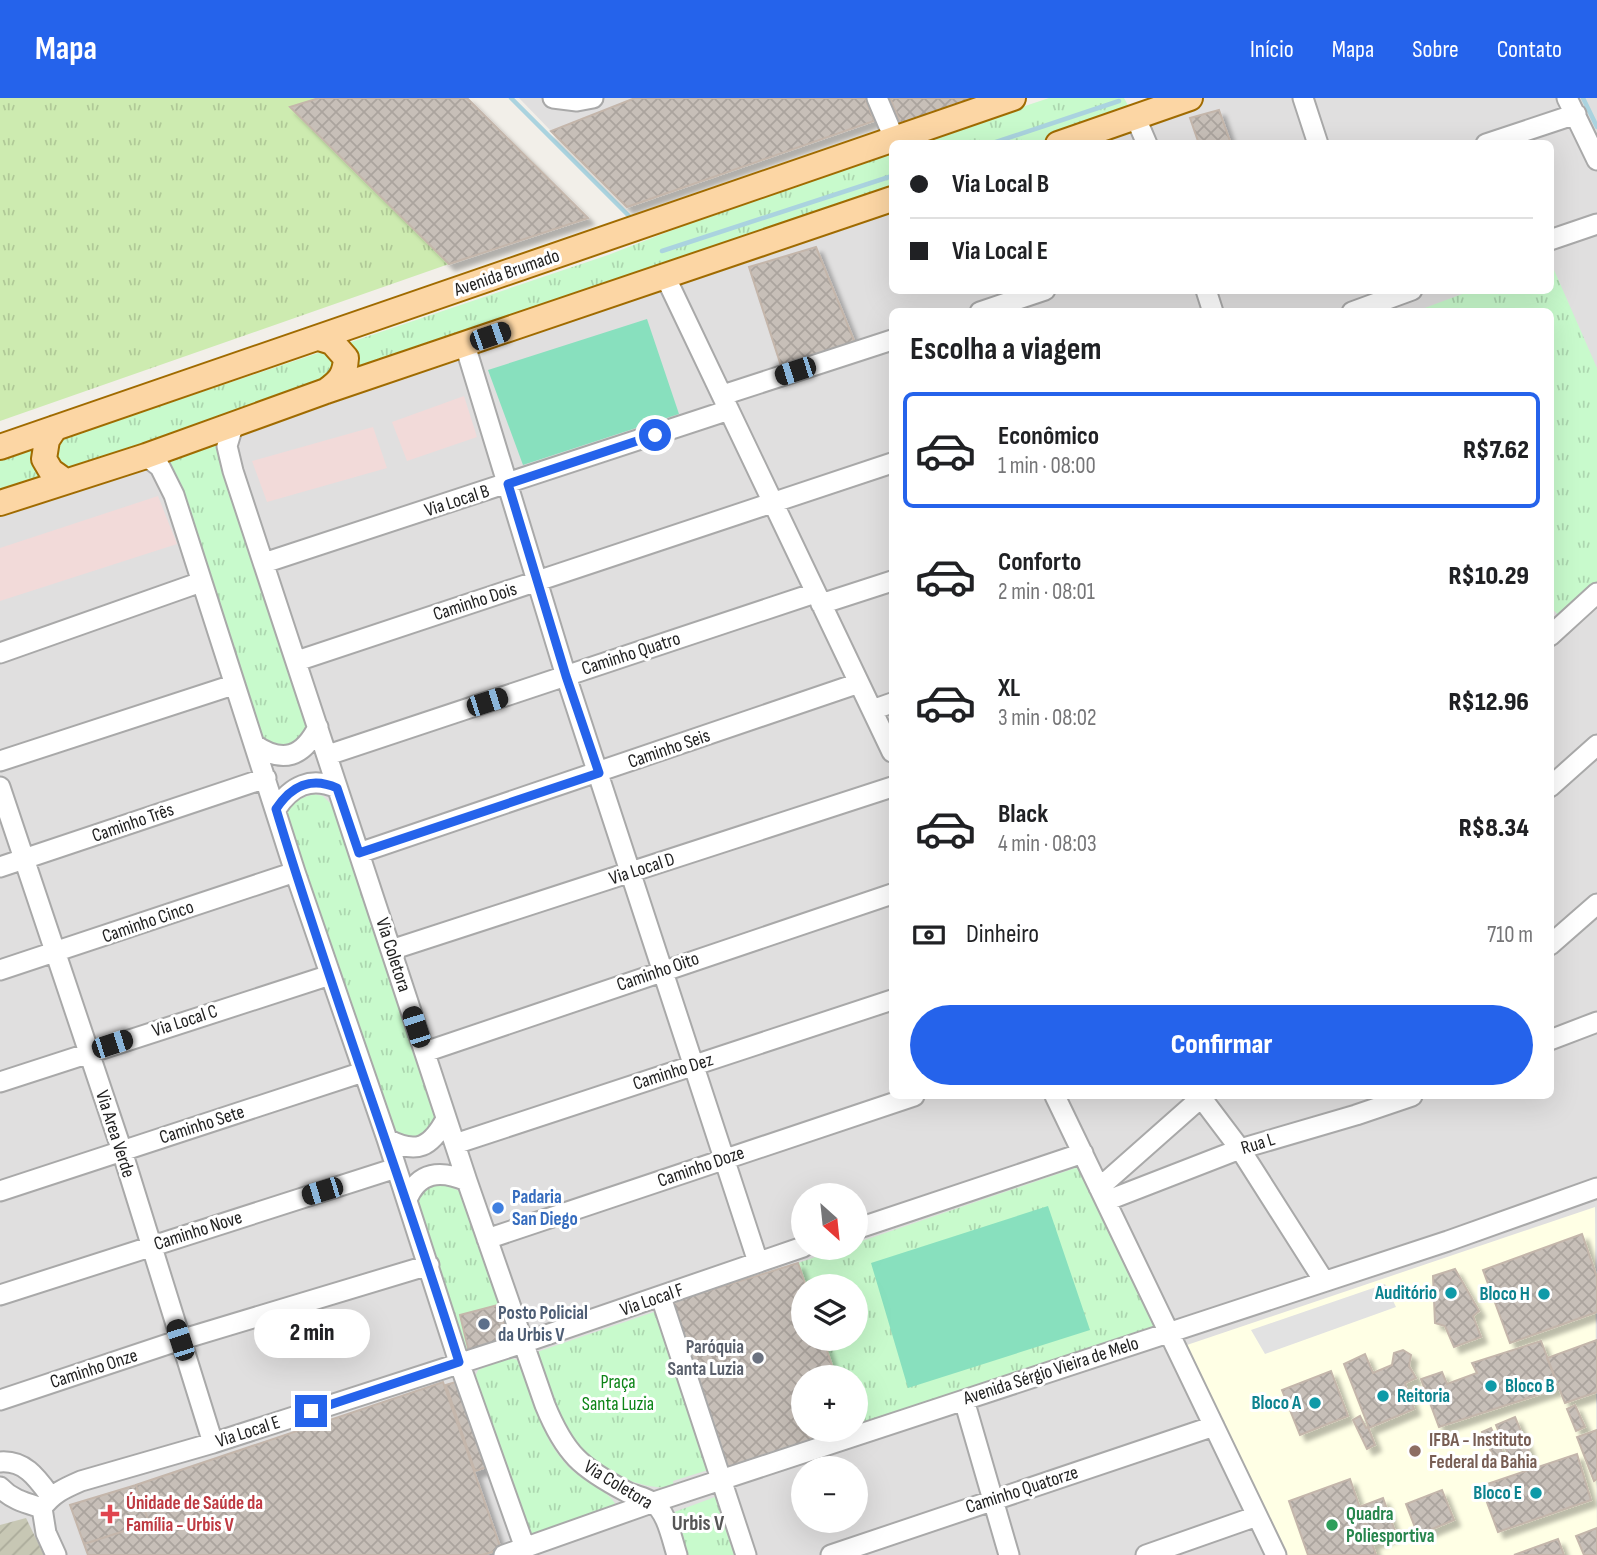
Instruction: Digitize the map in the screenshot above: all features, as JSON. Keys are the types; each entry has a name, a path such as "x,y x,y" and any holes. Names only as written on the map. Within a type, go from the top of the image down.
{"main road":[{"name":"Avenida Brumado","path":"0,446 1013,98"},
{"path":"1066,140 1135,107 1159,108 1190,98"},
{"path":"0,503 146,456 326,391 889,200"},
{"path":"319,338 332,342 346,358 345,372 339,382 326,391"},
{"path":"55,428 47,440 44,459 51,471 65,481"}],"street":[{"path":"553,98 577,101 593,98"},
{"path":"877,98 894,138"},
{"path":"1303,98 1317,140"},
{"path":"1495,140 1572,106 1597,160"},
{"path":"1135,107 1146,140"},
{"path":"1554,239 1597,224"},
{"path":"666,276 889,746"},
{"path":"992,308 1033,294"},
{"path":"1372,302 1399,294"},
{"name":"Via Local B","path":"264,563 508,484 889,341"},
{"path":"465,345 566,676 758,1262"},
{"name":"Via Coletora","path":"234,423 227,446 229,458 454,1144 556,1432 586,1470 631,1494 654,1502 668,1528 677,1555"},
{"path":"146,456 160,467 174,495 295,872 387,1139 459,1362 525,1548"},
{"name":"Caminho Dois","path":"297,661 889,464"},
{"path":"0,653 201,582"},
{"name":"Caminho Quatro","path":"328,755 566,676 818,599 889,582"},
{"path":"1554,626 1597,593"},
{"name":"Caminho Seis","path":"359,853 859,683"},
{"path":"0,761 233,685"},
{"path":"872,710 889,704"},
{"path":"255,745 269,754 281,757 292,754 303,749 318,727"},
{"path":"1554,783 1597,745"},
{"name":"Caminho Três","path":"0,867 266,778"},
{"path":"276,809 284,797 309,783 323,781 337,788"},
{"name":"Via Area Verde","path":"0,787 122,1151 213,1443"},
{"name":"Via Local D","path":"391,950 889,789"},
{"name":"Caminho Cinco","path":"0,970 295,872"},
{"name":"Caminho Oito","path":"425,1052 889,895"},
{"path":"1554,942 1597,904"},
{"name":"Via Local C","path":"0,1082 330,975"},
{"name":"Caminho Dez","path":"454,1144 889,1001"},
{"path":"1554,1038 1597,1022"},
{"name":"Caminho Sete","path":"0,1191 363,1072"},
{"name":"Caminho Doze","path":"487,1239 905,1099"},
{"path":"1056,1099 1276,1555"},
{"path":"1102,1195 1199,1099"},
{"path":"1204,1099 1240,1149 1324,1281"},
{"path":"1356,1115 1375,1099"},
{"name":"Rua L","path":"1102,1195 1403,1099"},
{"path":"387,1139 407,1147 416,1148 428,1144 438,1135 446,1119"},
{"path":"868,1225 1083,1153"},
{"name":"Caminho Nove","path":"0,1295 396,1168"},
{"path":"407,1200 412,1187 430,1176 441,1173 467,1181"},
{"name":"Avenida Sérgio Vieira de Melo","path":"504,1555 654,1502 1506,1221 1597,1188"},
{"name":"Via Local F","path":"459,1362 523,1343 791,1251"},
{"name":"Caminho Onze","path":"0,1400 180,1340 429,1265"},
{"path":"660,1297 746,1555"},
{"name":"Via Local E","path":"47,1502 62,1489 81,1481 213,1443 459,1362"},
{"path":"964,1400 1009,1555"},
{"name":"Caminho Quatorze","path":"831,1555 1214,1426"},
{"path":"0,1462 15,1462 27,1468 47,1502 46,1533 56,1555"},
{"path":"0,1487 16,1499 47,1502"},
{"path":"1146,1555 1257,1516"}],"shaded area":[{"path":"519,98 635,98 551,131"},
{"path":"1203,98 1597,98 1597,1555 0,1555 0,507 889,205 889,294 1554,294 1554,140 1079,140"},
{"path":"464,396 477,437 407,461 392,422"},
{"path":"373,427 387,468 267,502 252,461"},
{"path":"158,496 177,544 0,601 0,548"},
{"name":"IFBA - Instituto Federal da Bahia","path":"1595,1207 1597,1555 1284,1555 1181,1347"},
{"path":"1385,1284 1396,1307 1265,1354 1251,1330"},
{"path":"26,1518 44,1555 0,1555 0,1525"}],"green space":[{"path":"0,98 319,98 291,107 449,264 0,421"},
{"path":"1049,98 1124,98 1129,107 1053,140 924,140"},
{"path":"889,151 889,196 357,377 357,359 348,343 608,255 750,200"},
{"path":"1554,270 1597,368 1597,585 1559,616 1554,610 1554,308 1425,308 1462,294 1554,294"},
{"path":"647,319 679,414 523,465 488,370"},
{"path":"324,351 332,353 338,375 73,474 55,465 57,443 67,437"},
{"path":"226,437 310,726 305,736 284,750 261,743 157,461"},
{"path":"38,446 35,462 41,477 0,499 0,459"},
{"path":"313,794 323,796 336,809 439,1114 438,1127 409,1144 388,1130 287,817 290,803"},
{"path":"1081,1166 1160,1333 868,1426 868,1365 832,1365 827,1351 868,1351 868,1274 802,1274 798,1263 807,1260 868,1260 868,1239"},
{"path":"435,1185 449,1186 461,1192 511,1326 511,1336 507,1343 464,1352 416,1203 423,1191"},
{"path":"1048,1206 1090,1330 908,1388 871,1263"},
{"name":"Praça Santa Luzia","path":"654,1312 708,1470 673,1481 674,1487 633,1482 607,1469 584,1451 563,1422 537,1352"},
{"path":"509,1357 519,1361 524,1367 546,1434 556,1451 574,1472 607,1494 618,1510 529,1539 474,1380 478,1370"},
{"path":"715,1497 734,1555 684,1555 669,1514"}],"building":[{"path":"319,98 467,98 588,218 449,264 290,107"},
{"path":"635,98 865,98 874,121 627,207 551,131"},
{"path":"890,98 992,98 903,129"},
{"path":"1219,110 1230,140 1198,140 1190,118"},
{"path":"816,247 858,350 783,372 749,267"},
{"name":"Bloco H","path":"1582,1234 1597,1277 1597,1312 1510,1343 1483,1270"},
{"name":"Paróquia Santa Luzia","path":"798,1263 802,1274 791,1274 791,1351 827,1351 832,1365 791,1365 791,1442 805,1442 725,1469 669,1303"},
{"name":"Auditório","path":"1455,1269 1479,1311 1473,1316 1481,1337 1454,1347 1445,1326 1435,1323 1433,1276"},
{"name":"Posto Policial da Urbis V","path":"498,1305 508,1333 504,1339 475,1349 468,1348 460,1315"},
{"path":"1597,1340 1597,1392 1565,1403 1547,1358"},
{"name":"Bloco B","path":"1541,1341 1559,1388 1439,1427 1421,1379 1442,1372 1447,1384 1477,1373 1472,1363"},
{"name":"Reitoria","path":"1403,1350 1411,1355 1409,1366 1416,1378 1405,1383 1414,1409 1369,1428 1344,1364 1365,1354 1373,1373 1392,1365 1394,1353"},
{"name":"Bloco A","path":"1331,1371 1348,1416 1300,1435 1282,1390"},
{"path":"459,1381 487,1467 475,1471 446,1385"},
{"path":"443,1382 501,1549 483,1555 88,1555 84,1544 149,1523 136,1485"},
{"path":"1575,1405 1585,1427 1576,1431 1567,1409"},
{"path":"1360,1416 1375,1445 1367,1449 1353,1420"},
{"path":"1515,1417 1529,1451 1510,1459 1496,1425"},
{"path":"1491,1428 1503,1454 1494,1458 1482,1432"},
{"path":"1597,1430 1597,1479 1594,1481 1577,1437"},
{"name":"Bloco E","path":"1577,1454 1591,1500 1498,1532 1481,1486"},
{"name":"Quadra Poliesportiva","path":"1350,1479 1376,1555 1308,1555 1289,1501"},
{"name":"Únidade de Saúde da Família - Urbis V","path":"136,1485 149,1523 84,1544 70,1505"},
{"path":"1442,1490 1454,1520 1418,1535 1406,1504"},
{"path":"1383,1498 1396,1534 1372,1543 1359,1507"},
{"path":"1597,1528 1597,1555 1584,1555 1576,1536"},
{"path":"1558,1539 1564,1555 1514,1555"}],"waterway":[{"path":"511,98 631,218"},
{"path":"1583,98 1597,127"},
{"path":"1002,140 1119,101"},
{"path":"662,251 889,177"}],"place":[{"name":"Padaria San Diego","path":"498,1208"},
{"name":"Auditório","path":"1451,1293"},
{"name":"Bloco H","path":"1544,1294"},
{"name":"Posto Policial da Urbis V","path":"484,1324"},
{"name":"Paróquia Santa Luzia","path":"758,1358"},
{"name":"Bloco B","path":"1491,1386"},
{"name":"Reitoria","path":"1383,1396"},
{"name":"Bloco A","path":"1315,1403"},
{"name":"IFBA - Instituto Federal da Bahia","path":"1415,1451"},
{"name":"Bloco E","path":"1536,1493"},
{"name":"Únidade de Saúde da Família - Urbis V","path":"110,1514"},
{"name":"Quadra Poliesportiva","path":"1332,1525"}],"district":[{"name":"Urbis V","path":"698,1523"}],"route":[{"path":"311,1411 459,1362 276,809 284,797 309,783 323,781 337,788 359,853 599,773 566,676 508,484 655,435"}]}
